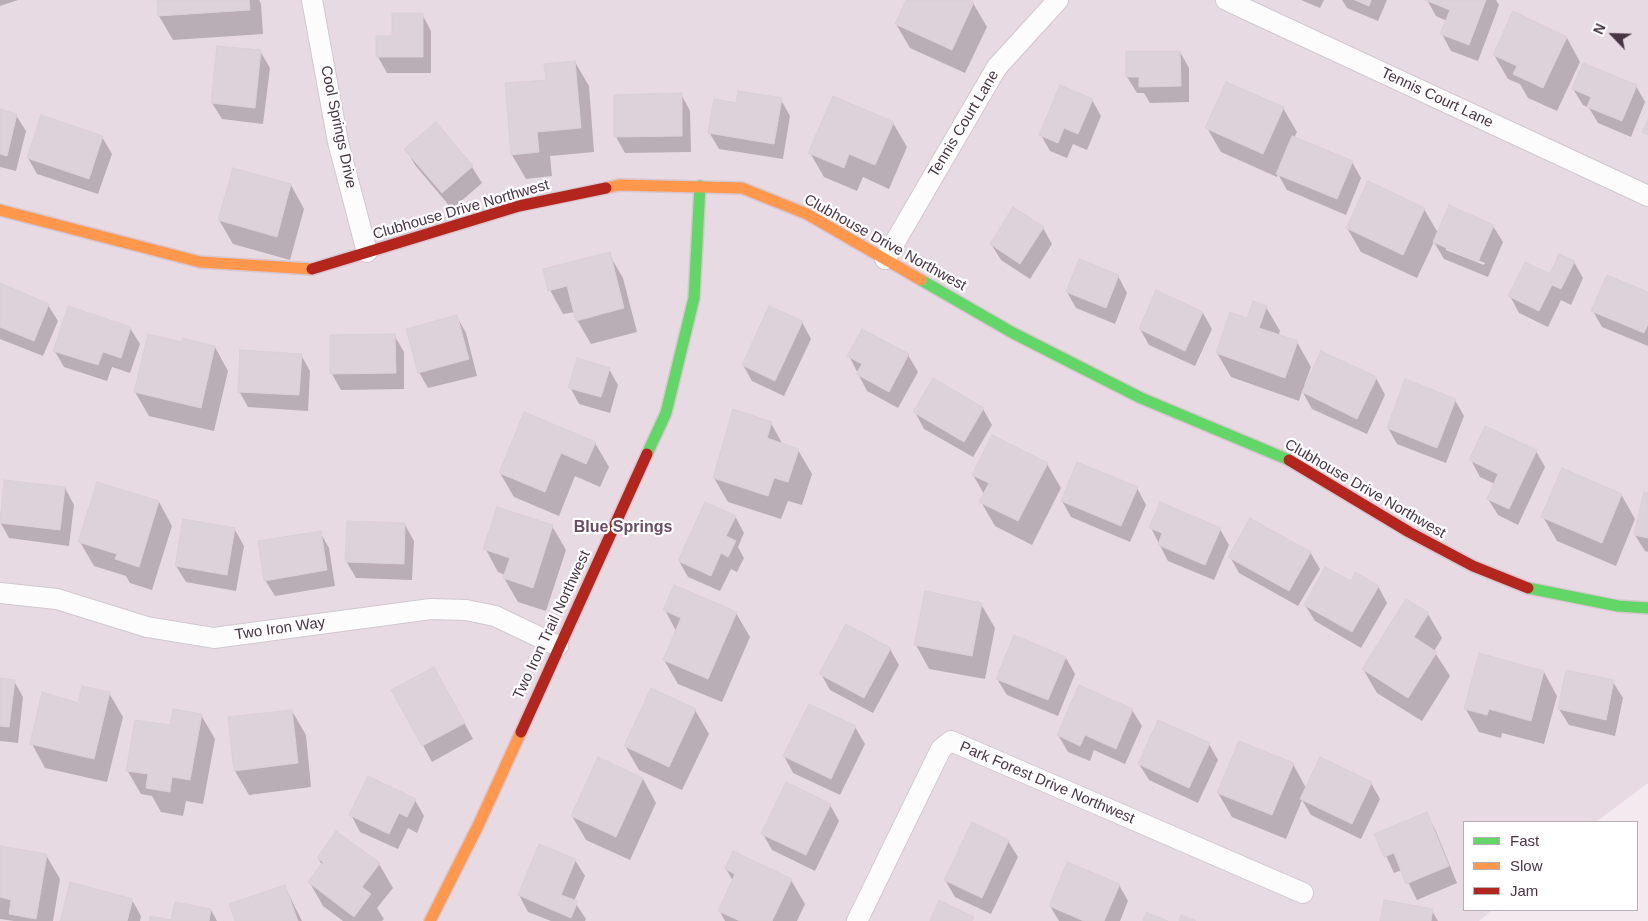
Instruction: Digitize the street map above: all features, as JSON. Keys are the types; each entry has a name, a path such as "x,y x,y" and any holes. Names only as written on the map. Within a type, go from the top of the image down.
{"street":[{"name":"Cool Springs Drive","path":"312,0 338,142 367,252"},
{"name":"Tennis Court Lane","path":"1226,0 1648,196"},
{"name":"Tennis Court Lane","path":"885,259 996,67 1051,3"},
{"name":"Clubhouse Drive Northwest","path":"0,210 200,262 308,270 519,206 619,185 742,188 807,214 1013,333 1132,393 1284,457 1409,532 1473,566 1534,590 1618,606 1648,608"},
{"name":"Two Iron Trail Northwest","path":"430,921 478,826 558,646 666,413 694,298 700,186"},
{"name":"Two Iron Way","path":"0,593 57,599 147,627 214,638 432,608 466,610 496,616 558,646"},
{"name":"Park Forest Drive Northwest","path":"857,921 941,748 951,741 1303,893"}],"shaded area":[{"path":"0,0 1648,0 1648,783 1597,821 1463,821 1463,911 1491,911 1479,921 0,921"}],"building":[{"path":"157,0 249,0 250,10 158,16"},
{"path":"906,0 969,0 974,2 952,50 895,24"},
{"path":"1355,0 1371,0 1369,6"},
{"path":"1425,0 1486,0 1469,45 1440,34 1450,10"},
{"path":"1513,11 1567,37 1543,88 1513,74 1517,66 1493,55"},
{"path":"392,13 423,13 423,57 376,57 376,36 392,36"},
{"path":"217,46 261,50 255,108 211,103"},
{"path":"1126,51 1180,51 1181,86 1139,87 1139,77 1126,77"},
{"path":"575,61 581,128 537,132 539,152 511,155 505,83 546,80 544,64"},
{"path":"1583,63 1637,85 1622,121 1587,107 1591,97 1572,89"},
{"path":"1226,82 1284,107 1263,154 1205,128"},
{"path":"1060,85 1093,99 1078,134 1064,128 1058,143 1039,135"},
{"path":"738,91 782,98 774,144 708,133 714,99 736,103"},
{"path":"682,93 682,136 614,137 614,95"},
{"path":"833,96 894,122 875,165 849,154 844,168 808,153"},
{"path":"0,109 17,114 7,156 0,154"},
{"path":"41,115 103,136 89,179 27,158"},
{"path":"1648,120 1648,135 1642,132"},
{"path":"436,122 473,166 442,193 404,149"},
{"path":"1292,136 1353,161 1337,199 1276,174"},
{"path":"233,168 291,184 277,237 218,220"},
{"path":"1368,181 1425,208 1403,255 1346,228"},
{"path":"1449,205 1494,225 1478,262 1433,242"},
{"path":"1013,207 1044,227 1020,264 990,244"},
{"path":"610,252 624,308 576,321 567,286 548,291 543,269"},
{"path":"1559,254 1575,261 1561,289 1552,285 1539,311 1508,296 1525,262 1550,274"},
{"path":"1079,259 1119,275 1106,308 1066,292"},
{"path":"1607,275 1648,292 1648,324 1644,333 1591,311"},
{"path":"0,283 49,304 34,341 0,327"},
{"path":"1156,290 1203,312 1185,351 1139,329"},
{"path":"1253,301 1267,306 1259,328 1298,341 1285,378 1216,353 1230,312 1247,318"},
{"path":"68,306 131,327 121,358 103,352 98,365 53,351"},
{"path":"769,306 803,321 775,381 742,365"},
{"path":"457,315 469,359 418,373 406,329"},
{"path":"862,329 909,354 889,392 856,374 862,364 847,356"},
{"path":"148,334 182,342 182,338 215,346 201,408 134,392"},
{"path":"395,334 396,373 330,374 330,335"},
{"path":"240,350 302,354 299,395 238,392"},
{"path":"1321,351 1377,377 1357,419 1302,392"},
{"path":"577,358 610,368 601,397 568,388"},
{"path":"933,378 984,408 964,442 913,412"},
{"path":"1405,379 1456,399 1437,448 1387,428"},
{"path":"733,409 772,422 767,438 799,449 788,482 774,478 768,496 713,478"},
{"path":"524,412 596,442 586,464 561,453 545,492 499,473"},
{"path":"1485,426 1537,450 1509,509 1487,499 1498,474 1469,460"},
{"path":"992,435 1048,463 1018,521 979,502 989,483 972,475"},
{"path":"1077,462 1138,487 1121,526 1061,501"},
{"path":"1562,468 1622,494 1602,543 1541,517"},
{"path":"4,480 65,487 60,530 0,523"},
{"path":"97,482 159,501 139,567 115,559 117,554 78,542"},
{"path":"1644,492 1648,493 1648,538 1634,535"},
{"path":"705,502 736,516 726,536 736,541 728,557 721,553 711,576 678,561"},
{"path":"1160,502 1221,528 1205,565 1158,545 1162,533 1149,528"},
{"path":"497,507 553,525 533,588 503,578 510,558 483,549"},
{"path":"1250,518 1311,552 1289,591 1228,557"},
{"path":"183,519 235,528 227,575 175,566"},
{"path":"347,521 405,523 404,564 345,562"},
{"path":"321,531 327,570 264,581 258,541"},
{"path":"1325,567 1351,581 1355,572 1379,586 1352,632 1304,605"},
{"path":"674,585 737,612 708,679 663,660 681,618 663,610"},
{"path":"925,591 982,603 972,656 914,645"},
{"path":"1406,599 1429,613 1414,637 1437,652 1408,698 1362,669"},
{"path":"846,624 891,648 864,698 819,674"},
{"path":"1014,635 1066,657 1048,700 996,679"},
{"path":"1479,653 1544,671 1531,721 1489,709 1487,715 1464,709"},
{"path":"434,667 465,723 422,746 391,690"},
{"path":"1566,670 1614,680 1606,720 1558,709"},
{"path":"0,678 15,680 9,727 0,726"},
{"path":"1079,685 1133,709 1116,749 1085,735 1080,746 1057,735"},
{"path":"82,686 110,692 94,759 30,744 42,692 78,703"},
{"path":"651,688 696,709 669,767 624,746"},
{"path":"809,704 856,726 831,779 783,756"},
{"path":"173,709 202,714 190,780 172,777 170,792 146,788 148,774 126,771 135,720 170,725"},
{"path":"292,710 298,763 234,771 228,717"},
{"path":"1158,720 1210,743 1189,788 1138,764"},
{"path":"1239,741 1294,763 1272,815 1217,793"},
{"path":"598,757 643,778 616,837 571,816"},
{"path":"1320,757 1372,782 1352,824 1300,799"},
{"path":"368,776 416,799 407,817 399,813 389,834 349,815"},
{"path":"786,782 831,804 806,855 761,834"},
{"path":"1427,812 1449,866 1406,884 1394,853 1384,857 1374,834"},
{"path":"972,822 1009,840 982,898 944,880"},
{"path":"336,831 380,863 362,887 371,894 354,917 308,882 323,862 317,858"},
{"path":"539,844 576,859 561,895 578,901 571,918 518,895"},
{"path":"0,846 47,854 36,919 9,914 11,900 0,897"},
{"path":"733,851 792,879 772,921 740,921 718,911 735,874 725,869"},
{"path":"1067,862 1120,884 1104,921 1084,921 1049,906"},
{"path":"70,882 133,899 127,921 60,921"},
{"path":"285,885 298,921 235,921 229,904"},
{"path":"939,900 974,917 972,921 930,921"},
{"path":"1384,900 1433,909 1431,921 1380,921"},
{"path":"175,902 211,909 209,921 149,921 150,916 171,920"},
{"path":"1146,912 1168,921 1143,921"},
{"path":"1181,915 1196,921 1179,921"}],"traffic: fast":[{"path":"647,454 666,413 694,298 700,186"},
{"path":"921,280 1013,333 1141,398 1289,460"},
{"path":"1528,588 1618,606 1648,608"}],"traffic: slow":[{"path":"606,188 619,185 742,188 807,214 921,280"},
{"path":"0,210 200,262 312,269"},
{"path":"430,921 478,826 521,732"}],"traffic: jam":[{"path":"312,269 519,206 606,188"},
{"path":"521,732 647,454"},
{"path":"1289,460 1409,532 1473,566 1528,588"}],"district":[{"name":"Blue Springs","path":"623,528"}]}
